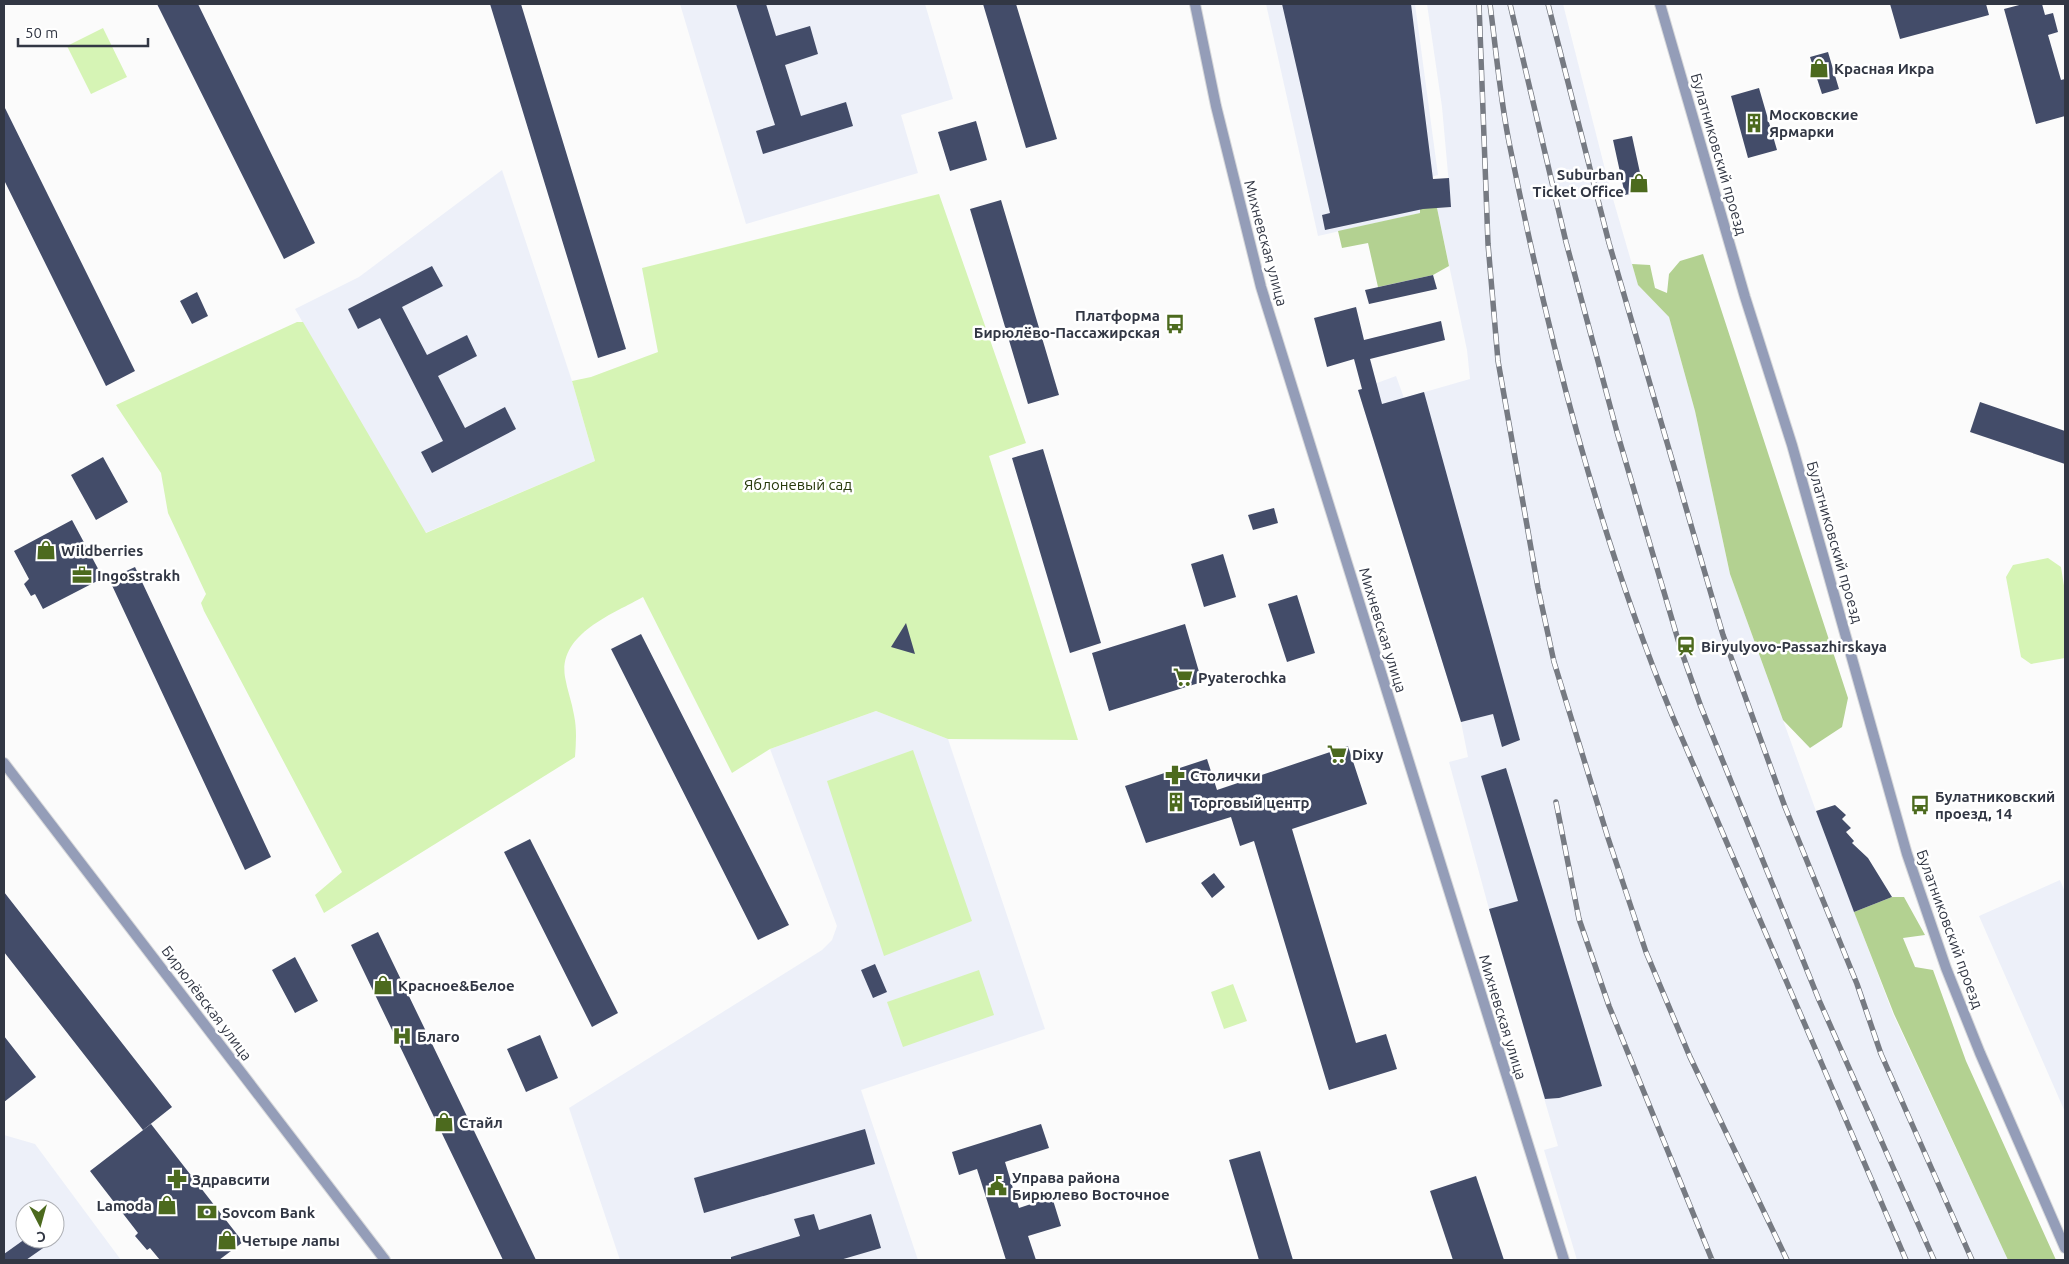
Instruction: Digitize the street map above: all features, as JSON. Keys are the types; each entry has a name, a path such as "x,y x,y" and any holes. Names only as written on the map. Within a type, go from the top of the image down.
{"street":[{"name":"Михневская улица","path":"1196,4 1216,106 1261,287 1564,1260"},
{"name":"Булатниковский проезд","path":"1660,4 1745,297 1792,445 1907,854 1960,1004 2065,1248"},
{"name":"Бирюлёвская улица","path":"4,764 385,1260"}],"shaded area":[{"path":"680,4 925,4 953,99 901,115 918,173 746,224"},
{"path":"1266,4 1415,4 1438,175 1420,180 1420,213 1318,236"},
{"path":"1427,4 1563,4 1609,185 1638,285 1669,317 1695,411 1730,574 1816,811 1893,1014 2008,1260 1577,1260 1544,1150 1558,1146 1489,909 1449,762 1468,757 1461,722 1358,390 1396,376 1404,398 1470,379 1467,350 1437,208 1451,207 1442,107"},
{"path":"502,170 572,381 595,461 425,533 295,309 359,277"},
{"path":"876,711 948,739 1045,1029 861,1090 918,1260 620,1260 569,1108 822,950 832,940 837,926 770,749"},
{"path":"2060,880 2065,892 2065,1112 1979,916"},
{"path":"4,1135 35,1144 121,1260 4,1260"}],"green space":[{"path":"103,28 127,77 91,94 67,46"},
{"name":"Яблоневый сад","path":"939,194 1026,443 989,456 1078,740 948,739 876,711 770,749 732,773 643,597 590,627 570,649 565,662 565,677 575,720 575,757 324,913 315,895 342,872 204,611 201,603 206,594 168,513 161,473 116,405 297,322 303,322 426,533 595,461 572,381 591,377 658,352 642,268"},
{"path":"1420,204 1437,208 1449,266 1433,275 1378,287 1368,243 1342,248 1338,231 1420,213"},
{"path":"1703,254 1848,698 1842,727 1810,748 1783,720 1730,574 1695,411 1669,317 1638,285 1632,264 1650,265 1655,288 1667,293 1669,274 1680,261"},
{"path":"2048,558 2061,567 2065,592 2065,658 2031,664 2021,657 2006,577 2013,565"},
{"path":"913,750 972,921 884,956 827,781"},
{"path":"1892,897 1904,897 1925,935 1903,938 1915,967 1933,970 1966,1061 2056,1260 2008,1260 1894,1014 1854,912"},
{"path":"979,970 994,1015 903,1047 887,1002"},
{"path":"1233,984 1247,1021 1224,1029 1211,992"}],"building":[{"path":"157,4 198,4 315,243 284,259"},
{"path":"490,4 521,4 626,349 598,358"},
{"path":"736,4 766,4 776,36 810,26 818,54 785,65 801,116 846,102 853,126 763,154 756,131 775,125"},
{"path":"983,4 1016,4 1057,139 1026,148"},
{"path":"1282,4 1411,4 1433,179 1449,178 1451,207 1423,209 1325,230 1322,215 1330,213"},
{"path":"1890,4 1986,4 1989,15 1900,39"},
{"path":"2023,4 2042,4 2045,15 2053,13 2058,32 2048,35 2061,80 2065,79 2065,116 2036,124 2004,9"},
{"path":"1828,52 1839,89 1822,94 1810,57"},
{"name":"Московские Ярмарки","path":"1759,88 1777,150 1748,158 1731,96"},
{"path":"4,106 135,371 106,386 4,180"},
{"path":"976,121 987,160 950,171 938,132"},
{"path":"1632,136 1644,191 1625,195 1613,140"},
{"path":"1001,200 1059,395 1028,404 970,209"},
{"path":"432,266 443,286 402,307 427,355 467,335 477,356 438,376 465,428 505,407 516,429 432,473 421,452 443,441 380,318 358,329 348,309"},
{"path":"1433,275 1437,289 1369,304 1365,290"},
{"path":"197,292 208,316 192,324 180,301"},
{"path":"1356,307 1364,340 1441,321 1445,340 1370,359 1382,404 1424,392 1520,740 1502,747 1493,714 1461,722 1358,390 1362,389 1354,359 1327,367 1314,318"},
{"path":"1980,402 2065,431 2065,464 1970,432"},
{"path":"1043,449 1101,643 1070,653 1012,458"},
{"path":"103,457 128,502 96,520 71,475"},
{"path":"1274,508 1278,523 1253,530 1248,515"},
{"path":"72,520 103,578 43,609 35,594 31,596 24,584 29,579 14,551"},
{"path":"1223,554 1236,597 1204,607 1191,564"},
{"path":"135,567 271,857 245,870 109,579"},
{"path":"1297,595 1315,653 1287,662 1268,604"},
{"path":"906,623 915,654 891,647"},
{"path":"1185,624 1202,682 1109,711 1092,653"},
{"path":"641,634 789,925 758,940 611,649"},
{"path":"1348,746 1367,804 1292,829 1356,1043 1386,1034 1397,1069 1329,1090 1254,841 1240,846 1231,817 1146,843 1125,786 1207,759 1217,790"},
{"path":"1506,768 1602,1086 1559,1098 1545,1099 1489,909 1518,901 1481,776"},
{"path":"1835,805 1846,815 1842,819 1851,828 1846,832 1854,841 1852,843 1868,858 1892,897 1854,912 1816,811"},
{"path":"530,839 618,1013 592,1027 504,852"},
{"path":"1214,873 1225,887 1212,898 1201,883"},
{"path":"4,892 172,1107 143,1130 4,952"},
{"path":"378,932 536,1260 503,1260 351,945"},
{"path":"295,957 318,1001 295,1013 272,970"},
{"path":"875,964 887,992 873,998 861,970"},
{"path":"540,1035 558,1078 526,1092 507,1049"},
{"path":"4,1036 36,1077 4,1102"},
{"path":"151,1124 243,1242 219,1260 160,1260 150,1248 147,1250 135,1236 138,1233 90,1171"},
{"name":"Управа района Бирюлево Восточное","path":"1041,1124 1049,1148 1005,1162 1019,1208 1052,1197 1061,1226 1028,1236 1036,1260 1006,1260 977,1169 959,1175 952,1152"},
{"path":"865,1129 875,1164 704,1213 694,1178"},
{"path":"1260,1151 1293,1260 1259,1260 1229,1160"},
{"path":"1476,1176 1504,1260 1453,1260 1430,1191"},
{"path":"814,1214 819,1230 871,1214 881,1248 840,1260 731,1260 731,1257 800,1236 794,1219"},
{"path":"15,1246 15,1249 42,1249 26,1260 4,1260 4,1254"}],"railway":[{"path":"1479,4 1488,244 1498,361 1538,588 1554,662 1608,838 1646,952 1690,1057 1787,1260"},
{"path":"1490,4 1506,125 1540,288 1577,433 1620,575 1672,715 1906,1260"},
{"path":"1510,4 1566,242 1617,432 1681,650 1701,707 1819,1000 1934,1260"},
{"path":"1548,4 1609,243 1723,635 1785,807 1857,984 1881,1054 1972,1260"},
{"path":"1556,802 1579,919 1609,1006 1712,1260"}],"place":[{"name":"Красная Икра","path":"1819,68"},
{"name":"Московские Ярмарки","path":"1754,123"},
{"name":"Suburban Ticket Office","path":"1639,183"},
{"name":"Платформа Бирюлёво-Пассажирская","path":"1175,324"},
{"name":"Wildberries","path":"46,550"},
{"name":"Ingosstrakh","path":"82,575"},
{"name":"Biryulyovo-Passazhirskaya","path":"1686,646"},
{"name":"Pyaterochka","path":"1183,677"},
{"name":"Dixy","path":"1337,754"},
{"name":"Столички","path":"1175,775"},
{"name":"Торговый центр","path":"1176,802"},
{"name":"Булатниковский проезд, 14","path":"1920,805"},
{"name":"Красное&Белое","path":"383,985"},
{"name":"Благо","path":"402,1036"},
{"name":"Стайл","path":"444,1122"},
{"name":"Здравсити","path":"177,1179"},
{"name":"Управа района Бирюлево Восточное","path":"997,1186"},
{"name":"Lamoda","path":"167,1205"},
{"name":"Sovcom Bank","path":"207,1212"},
{"name":"Четыре лапы","path":"227,1240"}]}
